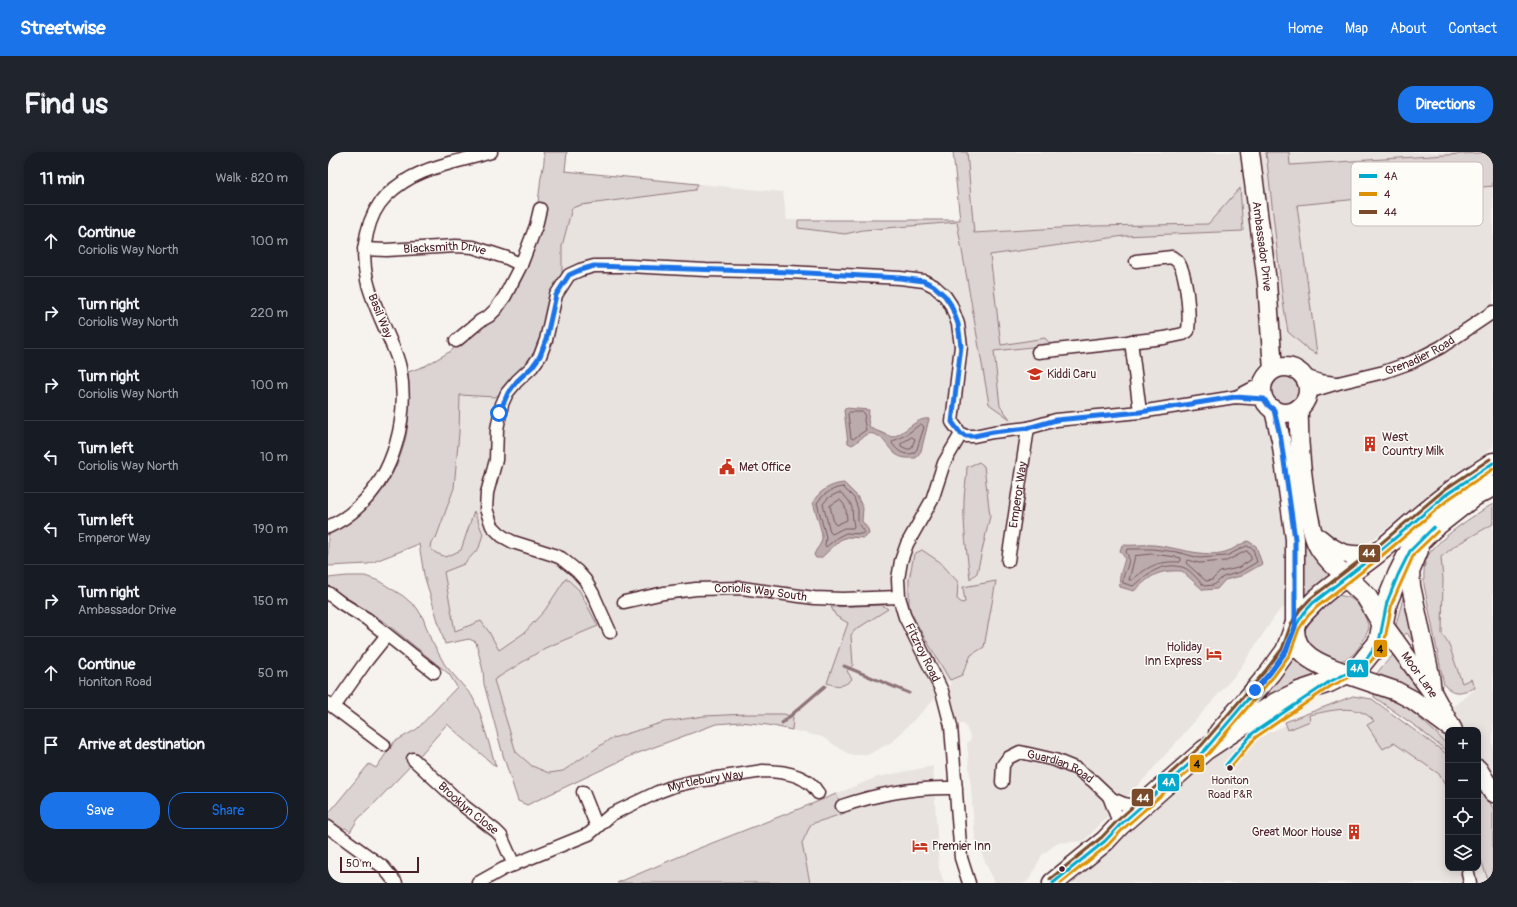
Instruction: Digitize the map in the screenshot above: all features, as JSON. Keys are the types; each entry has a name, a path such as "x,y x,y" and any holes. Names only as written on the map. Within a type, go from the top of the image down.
{"main road":[{"name":"Ambassador Drive","path":"1250,152 1267,282 1272,341 1272,386 1295,539 1294,628"},
{"path":"1297,369 1307,384 1306,401 1299,408 1287,413 1272,386 1297,369"},
{"path":"1299,408 1299,434 1305,496 1312,532 1318,547 1333,565 1366,596 1382,623"},
{"path":"1053,883 1105,841 1120,825 1205,750 1270,673 1286,651 1294,628 1312,603 1375,555 1447,494 1493,463"},
{"path":"1205,750 1276,703 1358,668 1379,642 1387,602 1410,551 1432,529 1474,496 1493,486"},
{"path":"1432,529 1415,558 1410,572 1411,586 1430,675 1432,692"},
{"path":"1312,532 1331,548 1345,555 1375,555"},
{"name":"Moor Lane","path":"1340,676 1370,682 1396,691 1414,700 1453,730 1432,692 1382,623"},
{"path":"1294,628 1296,639 1301,650 1308,657 1340,676"},
{"path":"1481,774 1493,793"}],"street":[{"name":"Basil Way","path":"328,527 342,520 358,507 375,487 384,474 391,458 398,438 401,423 402,393 400,367 365,277 363,259 370,222 385,197 396,187 422,172 491,152"},
{"path":"456,341 480,321 489,316 505,296 521,265 536,226 540,209"},
{"name":"Blacksmith Drive","path":"364,249 386,250 456,246 473,247 507,258 521,265"},
{"path":"1038,352 1183,334 1188,331 1188,307 1183,272 1177,260 1172,257 1136,262"},
{"path":"610,632 593,594 585,580 577,571 561,558 513,542 502,536 492,526 486,509 488,493 496,460 497,429 502,404 517,381 532,367 540,356 546,340 556,295 569,275 580,270 594,266 628,266 789,272 900,278 924,281 934,286 945,296 953,310 958,324 961,346 952,422 961,434 974,436 1028,428 1056,420 1140,412 1235,397 1272,386"},
{"name":"Grenadier Road","path":"1307,384 1320,381 1338,383 1384,372 1412,362 1440,347 1493,312"},
{"path":"1131,341 1140,412"},
{"name":"Emperor Way","path":"1008,561 1028,428"},
{"name":"Fitzroy Road","path":"961,434 944,463 932,500 907,544 901,561 898,579 899,597 905,617 942,691 952,736 961,858 969,883"},
{"name":"Coriolis Way South","path":"624,602 664,593 696,589 742,588 814,598 843,599 899,597"},
{"path":"328,594 367,619 434,672"},
{"path":"384,745 331,705 379,643 387,635"},
{"path":"1267,723 1340,676"},
{"name":"Guardian Road","path":"1002,782 1003,764 1008,758 1020,752 1055,760 1077,770 1093,781 1109,796 1124,804 1141,807"},
{"name":"Brooklyn Close","path":"413,759 465,807 501,836 514,865"},
{"name":"Myrtlebury Way","path":"478,883 514,865 589,834 619,809 674,786 763,771 776,771 799,776 809,782 818,793"},
{"path":"842,806 877,795 923,789 956,788"},
{"path":"584,792 597,827"},
{"name":"Guardian Road","path":"1109,796 1120,825"},
{"path":"328,827 383,867 396,883"}],"shaded area":[{"path":"543,152 567,152 565,171 698,184 695,190 581,205 572,208 562,246 562,284 541,345 532,365 502,393 495,397 460,395 459,433 454,488 436,538 431,542 430,548 436,553 446,557 461,550 474,511 483,534 479,548 464,564 444,572 455,631 481,621 499,650 524,633 545,610 566,578 579,590 598,626 545,648 494,680 516,752 532,766 549,773 563,771 610,739 664,722 704,716 747,714 784,714 793,717 792,730 768,725 741,722 716,724 633,755 527,805 518,801 503,755 484,684 483,671 476,642 469,639 445,644 424,575 419,544 368,564 328,566 328,535 342,528 368,507 379,495 396,467 406,436 409,404 408,372 425,366 451,351 456,346 465,342 483,323 488,324 497,316 517,288 527,266 534,236 540,182 544,163"},
{"path":"953,152 967,152 974,233 1094,226 1208,224 1240,188 1243,231 1124,236 990,255 1001,345 1045,338 1051,345 994,351 1000,406 1010,419 989,404 957,222 863,230 845,234 798,228 798,220 960,220"},
{"path":"967,152 1493,152 1493,447 1278,612 1237,673 1146,777 1084,841 1058,843 1042,855 1029,880 1025,883 994,883 975,838 967,743 971,739 964,723 960,723 956,719 949,697 950,680 927,707 892,742 868,755 850,755 822,737 769,725 741,722 716,724 633,755 527,805 518,801 503,755 484,684 483,671 476,642 469,639 445,644 424,575 447,372 492,371 565,171 783,192 787,220 960,220 973,233"},
{"path":"1266,152 1289,152 1290,165 1493,152 1493,186 1483,187 1483,162 1351,162 1351,200 1297,205 1317,354 1309,350 1288,332 1283,302"},
{"path":"1286,374 1297,378 1301,389 1297,400 1286,404 1275,400 1271,389 1275,378"},
{"path":"979,462 984,466 990,516 977,573 970,579 965,531 964,497 967,467"},
{"path":"1493,504 1493,524 1456,545 1441,557 1443,579 1442,634 1448,642 1462,683 1471,679 1475,688 1462,692 1455,692 1444,685 1424,585 1425,565 1431,551 1446,536"},
{"path":"1493,524 1493,883 1067,883 1220,753 1296,721 1350,703 1421,732 1475,689 1462,683 1448,642 1442,634 1443,579 1441,557 1456,545"},
{"path":"1301,529 1313,554 1332,574 1301,602"},
{"path":"922,550 940,562 958,582 957,599 962,603 965,602 963,587 996,581 984,647 971,655 962,675 950,680 919,628 909,608 909,580 914,554"},
{"path":"365,576 379,581 403,596 417,608 423,618 431,640 445,665 472,696 480,713 496,767 447,724 416,760 358,819 350,832 346,828 341,829 328,819 328,814 369,764 376,768 394,742 417,729 457,687 449,674 386,623 328,586 328,578"},
{"path":"1406,587 1422,656 1407,633 1401,637 1395,628"},
{"path":"1337,595 1348,597 1357,603 1369,628 1360,645 1350,657 1336,661 1327,658 1309,645 1305,632 1310,617"},
{"path":"882,605 888,609 855,630 851,635 853,665 847,671 852,679 841,686 827,683 848,623 836,616 831,607"},
{"path":"1396,652 1429,699 1424,699 1376,675"},
{"path":"1292,653 1295,658 1321,674 1256,703"},
{"path":"1374,693 1407,707 1445,743 1445,750 1418,728 1374,697"},
{"path":"1353,696 1372,699 1445,753 1445,785 1439,774 1394,743 1383,749 1367,725 1374,721 1360,711 1343,709 1309,715 1310,721 1288,730 1285,722"},
{"path":"933,766 939,868 944,883 810,883 802,843 811,824 845,813 836,794 877,777"},
{"path":"1481,789 1493,808 1493,883 1489,883 1481,860"},
{"path":"836,794 845,813 811,824 802,843 810,883 617,883 697,849"}],"water":[{"path":"846,408 869,410 868,420 870,428 892,437 901,433 915,423 924,419 929,419 921,451 916,458 902,457 894,453 881,438 873,434 866,435 852,445 848,443 844,410"},
{"path":"844,483 857,496 863,508 862,521 868,529 869,534 864,538 847,537 840,540 821,558 816,558 814,555 822,537 813,502 826,489"},
{"path":"1248,541 1256,546 1262,564 1241,576 1225,580 1217,589 1203,590 1182,571 1166,571 1155,575 1134,591 1120,587 1120,576 1125,558 1120,551 1122,545 1154,545 1199,553 1217,554 1228,551"}],"waterway":[{"path":"844,666 909,693"},
{"path":"782,723 825,686"}],"transit line":[{"name":"44","path":"1050,879 1102,837 1117,821 1201,746 1282,649 1291,624 1300,610 1310,599 1372,551 1444,490 1490,459"},
{"name":"4A","path":"1053,883 1105,841 1120,825 1205,750 1270,673 1286,651 1295,627 1313,603 1375,555 1447,494 1493,463"},
{"name":"4","path":"1061,883 1108,845 1123,829 1209,753 1274,676 1290,654 1299,629 1308,616 1317,607 1378,559 1450,498 1493,469"},
{"name":"4A","path":"1226,765 1253,733 1329,682 1358,668 1368,657 1379,642 1387,602 1410,551 1434,527"},
{"name":"4","path":"1230,768 1256,737 1331,686 1361,672 1372,660 1384,644 1392,603 1414,554 1438,531"}],"place":[{"name":"Kiddi Caru","path":"1035,374"},
{"name":"West Country Milk","path":"1370,444"},
{"name":"Met Office","path":"727,467"},
{"name":"Holiday Inn Express","path":"1214,654"},
{"name":"Honiton Road P&R","path":"1230,768"},
{"name":"Great Moor House","path":"1354,832"},
{"name":"Premier Inn","path":"920,846"}],"route":[{"path":"499,413 508,393 540,356 546,340 556,295 569,275 594,266 789,272 900,278 924,281 934,286 945,296 956,315 961,346 952,422 957,430 966,436 1028,428 1056,420 1140,412 1235,397 1264,399 1274,410 1281,440 1295,539 1295,627 1286,651 1255,690"}]}
